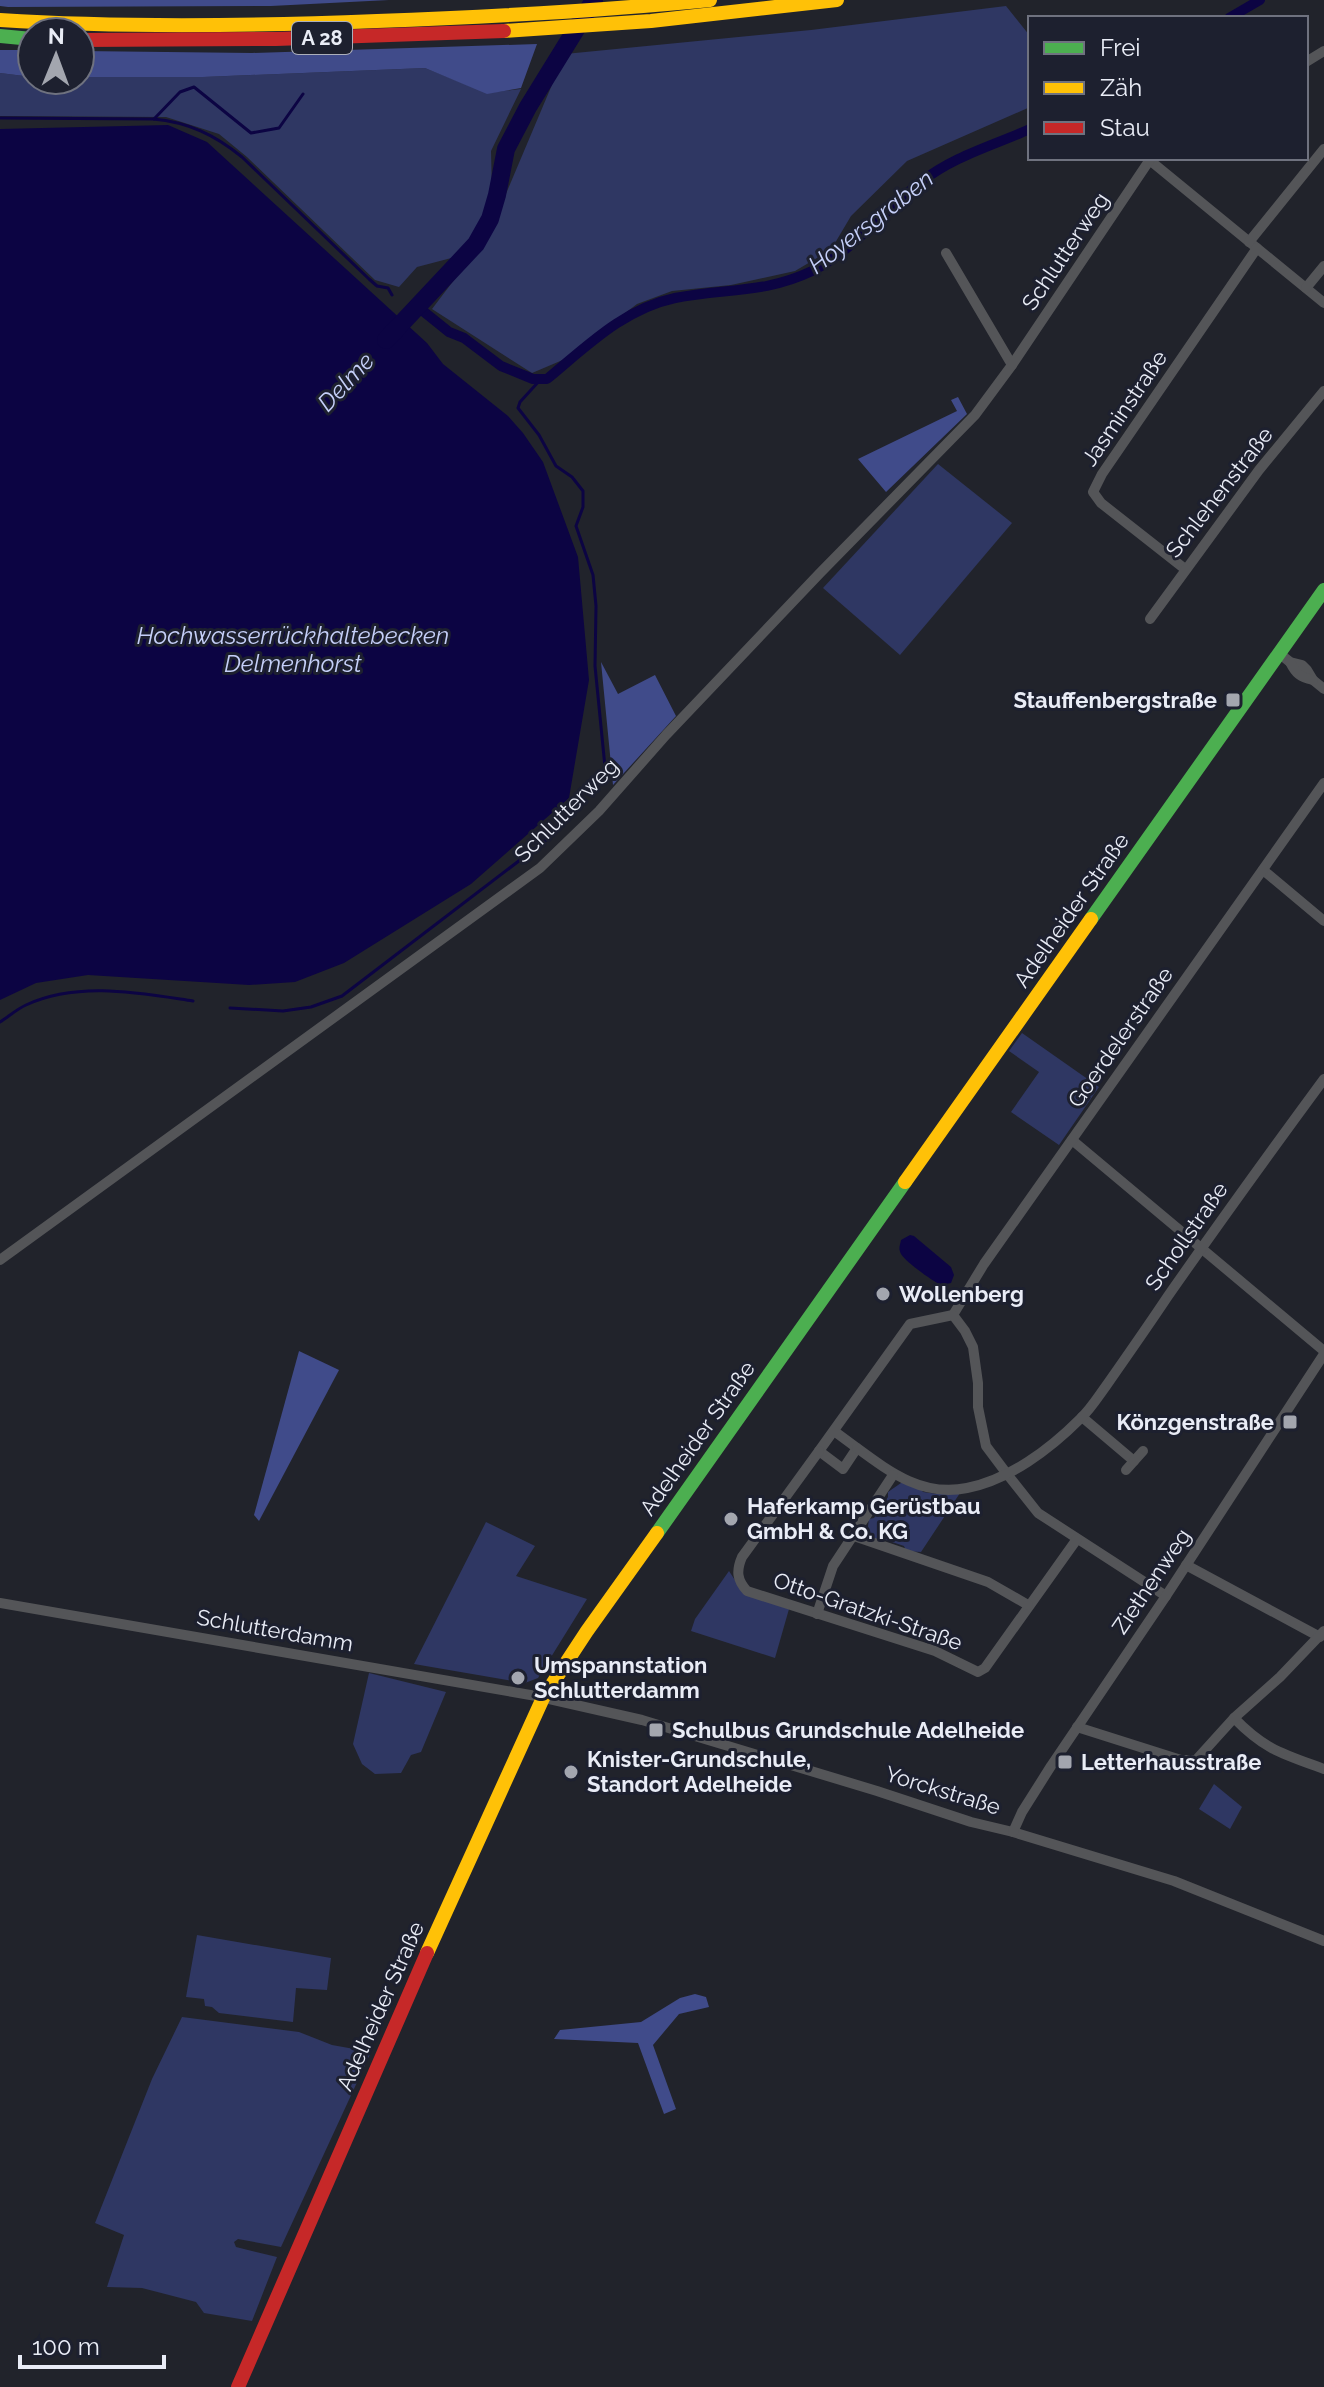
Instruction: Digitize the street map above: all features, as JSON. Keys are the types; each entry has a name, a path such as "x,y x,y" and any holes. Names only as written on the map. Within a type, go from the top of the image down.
{"main road":[{"name":"A 28","path":"0,20 109,25 313,24 599,10 710,0"},
{"name":"A 28","path":"96,40 164,42 427,36 588,26 774,9 837,0"},
{"name":"Adelheider Straße","path":"238,2387 418,1973 543,1698 587,1631 1285,658 1324,590"}],"street":[{"path":"1253,245 1324,149"},
{"name":"Schlutterweg","path":"0,1260 540,868 599,811 666,735 975,415 1012,365 1148,160"},
{"path":"1150,160 1324,303"},
{"name":"Jasminstraße","path":"1185,569 1101,503 1093,492 1253,245"},
{"path":"946,253 1012,365"},
{"path":"1306,288 1324,266"},
{"name":"Schlehenstraße","path":"1150,619 1259,470 1324,391"},
{"path":"1285,658 1301,677 1313,680 1324,689"},
{"name":"Goerdelerstraße","path":"953,1315 984,1264 1324,783"},
{"path":"1263,870 1324,921"},
{"name":"Schollstraße","path":"834,1431 893,1475 939,1490 965,1489 1007,1474 1053,1444 1082,1417 1324,1079"},
{"path":"1072,1140 1324,1352"},
{"path":"857,1448 843,1469 819,1451 910,1324 953,1315 973,1347 978,1407 986,1446 1007,1474 1038,1513 1166,1596"},
{"name":"Ziethenweg","path":"1013,1832 1022,1812 1077,1727 1324,1352"},
{"path":"1082,1417 1130,1466 1143,1451"},
{"name":"Otto-Gratzki-Straße","path":"819,1451 742,1557 737,1572 742,1586 747,1591 935,1651 978,1672 985,1668 1077,1539"},
{"path":"817,1614 833,1566 893,1475"},
{"path":"854,1536 988,1582 1028,1605"},
{"path":"1077,1727 1196,1760 1234,1718 1322,1634 1186,1565"},
{"name":"Schlutterdamm","path":"0,1603 543,1698"},
{"name":"Yorckstraße","path":"543,1698 642,1720 1174,1881 1324,1941"},
{"path":"1234,1718 1272,1750 1324,1769"}],"shaded area":[{"path":"0,0 389,0 271,6 8,7 0,6"},
{"path":"1006,6 1028,34 1028,108 907,161 851,216 835,243 795,271 731,285 672,291 637,304 565,359 532,373 432,309 489,234 565,54 811,30"},
{"path":"537,44 521,88 487,94 425,68 203,77 96,77 96,51 252,53"},
{"path":"0,50 16,50 16,75 0,73"},
{"path":"425,68 487,93 521,89 491,151 492,193 477,230 459,256 417,267 399,287 375,280 219,134 166,117 0,116 0,73 16,75 16,96 96,96 96,77 203,77"},
{"path":"958,397 967,414 886,492 858,459 957,411 951,400"},
{"path":"938,464 1012,523 900,655 823,588"},
{"path":"601,662 618,694 655,675 676,716 613,785"},
{"path":"1022,1033 1099,1087 1059,1145 1011,1112 1039,1072 1009,1051"},
{"path":"299,1351 339,1370 259,1521 254,1515"},
{"path":"901,1483 937,1494 962,1490 921,1552 906,1551 904,1546 880,1538 876,1541 867,1533 869,1519 874,1518 888,1492"},
{"path":"486,1522 535,1546 516,1576 587,1599 538,1678 525,1683 414,1664"},
{"path":"729,1571 744,1594 789,1609 775,1658 691,1631 695,1619"},
{"path":"369,1673 446,1692 421,1752 411,1755 401,1773 375,1774 362,1764 353,1744"},
{"path":"1214,1784 1242,1807 1230,1829 1199,1809"},
{"path":"197,1935 331,1958 327,1990 296,1988 293,2022 219,2013 205,2006 204,1999 186,1997"},
{"path":"695,1994 706,1997 709,2007 679,2014 653,2045 676,2109 664,2114 638,2043 554,2039 560,2030 641,2022 680,1998"},
{"path":"182,2017 299,2032 332,2045 371,2052 281,2247 238,2239 234,2242 236,2247 277,2257 252,2321 204,2313 196,2302 142,2288 107,2287 124,2235 95,2223 152,2079"}],"water":[{"name":"Hochwasserrückhaltebecken Delmenhorst","path":"168,125 207,142 427,343 443,364 508,416 543,462 578,557 589,680 569,798 471,884 344,963 295,982 249,985 88,975 36,983 0,1000 0,129"},
{"path":"910,1235 951,1267 954,1275 951,1283 941,1285 904,1258 900,1250 901,1240"}],"waterway":[{"name":"Delme","path":"386,340 476,244 490,219 506,149 528,107 594,0"},
{"name":"Hoyersgraben","path":"1232,16 1260,0"},
{"path":"154,119 180,92 194,87 251,133 279,128 303,94"},
{"path":"0,118 153,119 200,131 242,157 369,279 377,286 388,288 392,295"},
{"name":"Hoyersgraben","path":"418,307 449,332 464,338 501,366 533,379 547,379 606,331 656,303 777,284 812,271 841,253 907,193 934,173 960,158 1028,130"},
{"path":"541,379 518,408 539,435 556,466 572,477 583,491 583,507 576,526 593,575 595,666 605,767 603,778 593,789"},
{"path":"230,1008 283,1011 311,1007 342,996 545,841 583,799"},
{"path":"0,1022 26,1005 66,993 109,991 193,1001"}],"traffic: fast":[{"path":"0,36 16,38"},
{"path":"1091,919 1324,590"},
{"path":"657,1533 905,1182"}],"traffic: slow":[{"path":"0,20 141,25 283,24 502,15 710,0"},
{"path":"504,31 651,21 837,0"},
{"path":"905,1182 1091,919"},
{"path":"427,1953 543,1698 657,1533"}],"traffic: jam":[{"path":"96,40 276,39 504,31"},
{"path":"238,2387 427,1953"}],"place":[{"name":"Stauffenbergstraße","path":"1233,700"},
{"name":"Wollenberg","path":"883,1294"},
{"name":"Könzgenstraße","path":"1290,1422"},
{"name":"Haferkamp Gerüstbau GmbH & Co. KG","path":"731,1519"},
{"name":"Umspannstation Schlutterdamm","path":"518,1678"},
{"name":"Schulbus Grundschule Adelheide","path":"656,1730"},
{"name":"Letterhausstraße","path":"1065,1762"},
{"name":"Knister-Grundschule, Standort Adelheide","path":"571,1772"}]}
